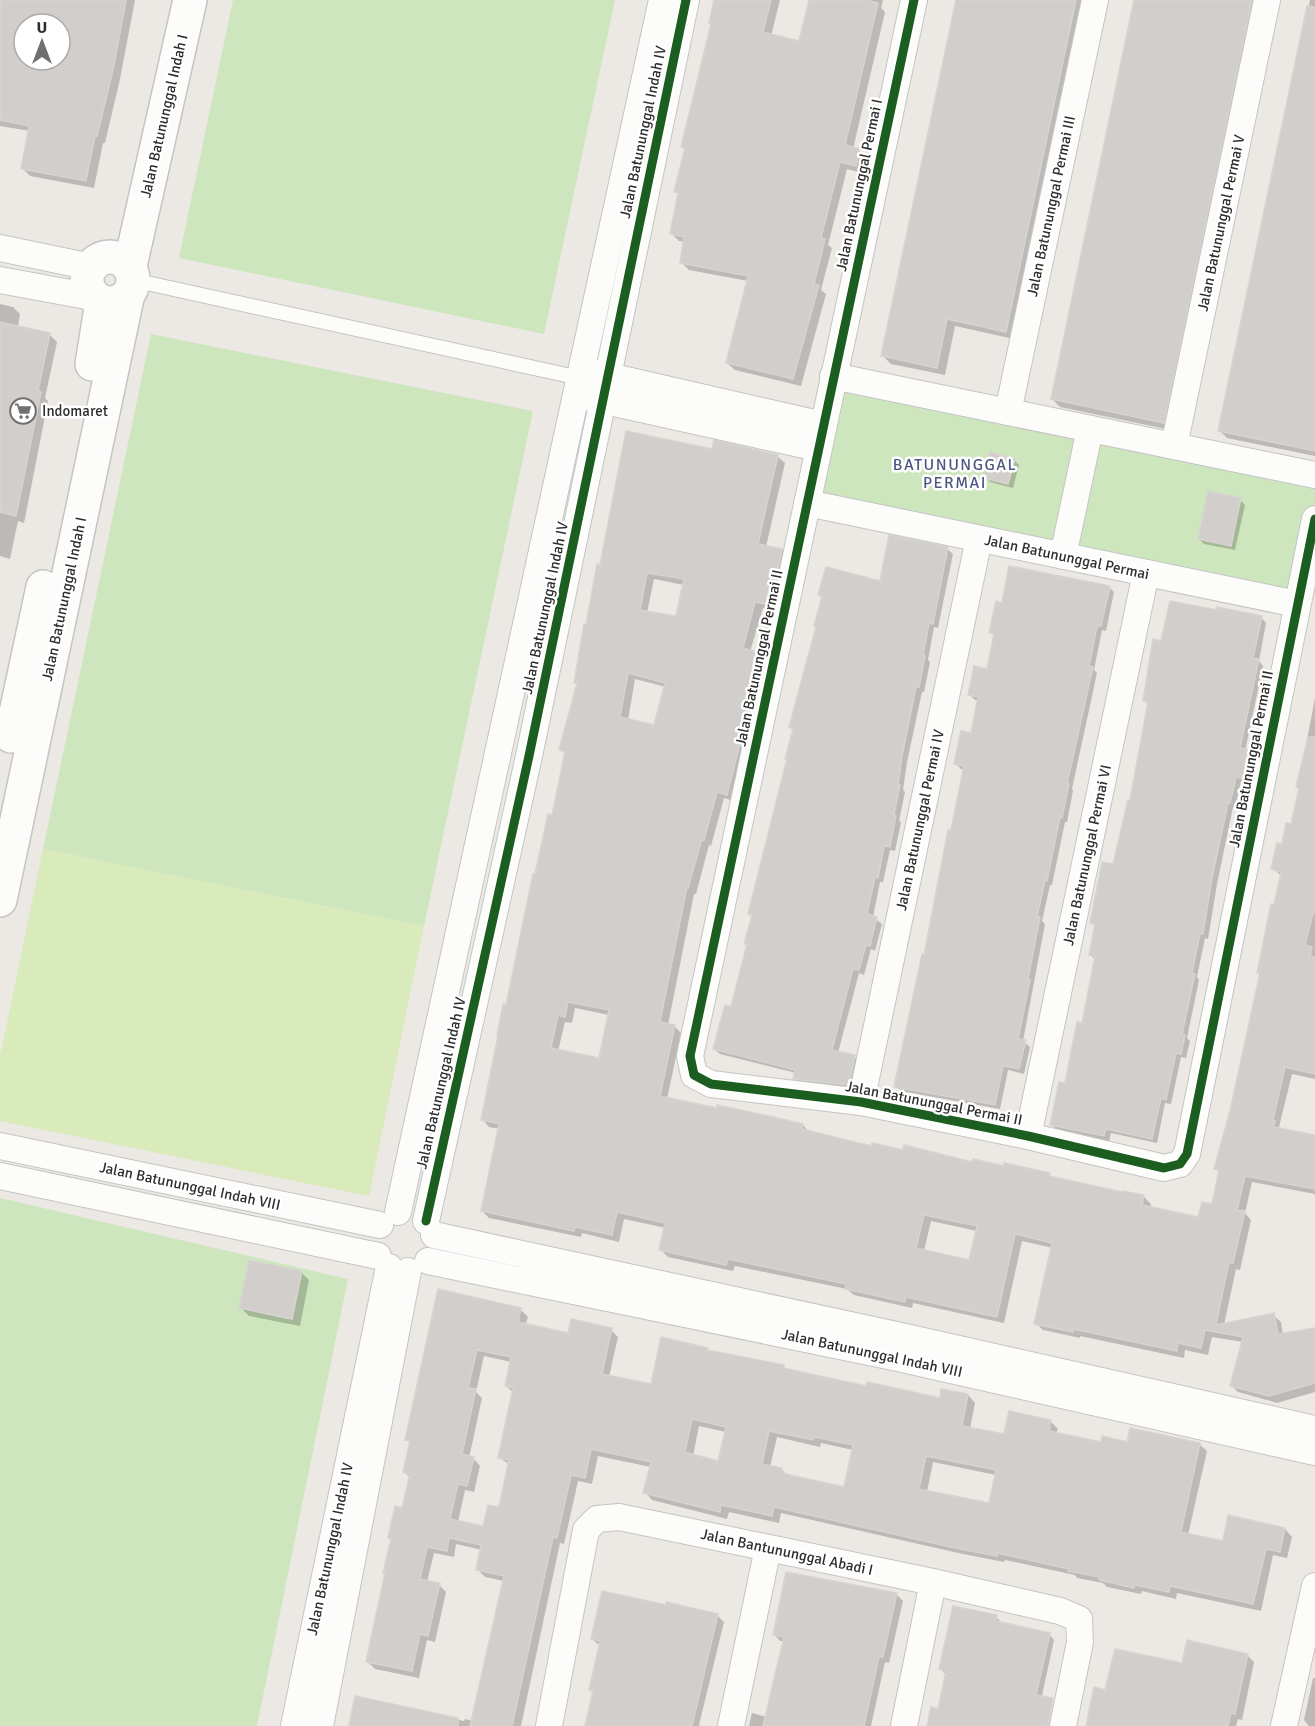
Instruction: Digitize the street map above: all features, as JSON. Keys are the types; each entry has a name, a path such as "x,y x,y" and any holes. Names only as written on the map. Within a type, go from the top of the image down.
{"street":[{"name":"Jalan Batununggal Indah I","path":"113,281 168,0"},
{"name":"Jalan Batununggal Indah I","path":"0,900 37,666 91,372 113,281 190,0"},
{"name":"Jalan Batununggal Indah IV","path":"389,1219 499,749 662,0"},
{"name":"Jalan Batununggal Indah IV","path":"430,1228 686,0"},
{"name":"Jalan Batununggal Permai I","path":"833,376 914,0"},
{"name":"Jalan Batununggal Permai III","path":"1008,412 1095,0"},
{"name":"Jalan Batununggal Permai V","path":"1174,446 1267,0"},
{"path":"0,248 113,281"},
{"path":"0,280 113,281"},
{"path":"579,381 608,375 821,436"},
{"path":"807,503 833,376 1315,475"},
{"path":"579,381 603,400 821,436"},
{"path":"1064,556 1090,429"},
{"name":"Jalan Batununggal Permai","path":"807,503 1297,604"},
{"name":"Jalan Batununggal Permai II","path":"807,503 690,1056 694,1075 711,1084 861,1102 1028,1136 1164,1168 1180,1164 1187,1154 1297,604"},
{"path":"1297,604 1315,519"},
{"name":"Jalan Batununggal Permai IV","path":"861,1102 979,539"},
{"name":"Jalan Batununggal Permai VI","path":"1028,1136 1146,573"},
{"name":"Jalan Batununggal Indah I","path":"0,794 37,666"},
{"path":"499,749 529,756"},
{"name":"Jalan Batununggal Indah VIII","path":"0,1146 389,1219"},
{"name":"Jalan Batununggal Indah VIII","path":"0,1176 401,1264 900,1347 1315,1429"},
{"path":"413,1213 430,1228 434,1248 401,1264 375,1240 389,1219 413,1213"},
{"name":"Jalan Batununggal Indah VIII","path":"430,1228 1315,1452"},
{"name":"Jalan Batununggal Indah IV","path":"294,1726 401,1264"},
{"name":"Jalan Batununggal Indah IV","path":"320,1726 401,1264"},
{"name":"Jalan Bantununggal Abadi I","path":"549,1726 586,1530 597,1519 619,1517 933,1582 1060,1611 1079,1619 1080,1642 1063,1726"},
{"path":"731,1726 768,1548"},
{"path":"904,1726 933,1582"},
{"path":"1284,1726 1315,1586"}],"lane":[{"path":"113,281 579,381"}],"green space":[{"path":"233,0 615,0 544,334 179,258"},
{"path":"151,334 533,411 424,926 43,849"},
{"path":"836,378 1315,481 1315,530 1300,600 811,500"},
{"path":"43,849 424,926 369,1196 0,1121 0,1056"},
{"path":"0,1198 348,1279 257,1726 0,1726"}],"building":[{"path":"0,0 126,0 113,70 97,136 95,136 86,181 21,169 29,126 0,120"},
{"path":"714,0 771,0 763,32 799,41 809,0 866,0 878,3 845,145 860,149 856,166 840,162 821,238 825,239 814,284 819,285 793,379 726,363 748,276 680,263 684,237 670,234 678,193 674,192 685,148 681,147 711,24 709,23"},
{"path":"956,0 1076,0 1006,332 947,319 937,368 881,356"},
{"path":"1134,0 1252,0 1164,423 1051,399"},
{"path":"1307,6 1315,7 1315,451 1218,431"},
{"path":"0,322 50,333 38,391 41,392 16,516 0,512"},
{"path":"626,431 712,449 714,440 778,455 758,544 782,549 770,605 755,602 743,648 758,652 743,706 749,708 727,795 717,792 704,840 702,839 687,887 660,1022 675,1025 660,1096 717,1108 717,1105 803,1124 802,1129 871,1146 872,1143 903,1150 904,1145 972,1162 973,1159 1004,1166 1004,1163 1050,1173 1049,1176 1144,1195 1142,1205 1198,1217 1202,1202 1212,1204 1219,1170 1214,1169 1230,1111 1260,973 1257,973 1271,904 1274,905 1281,872 1271,869 1277,843 1282,844 1286,823 1291,824 1299,788 1296,787 1308,737 1315,737 1315,913 1313,913 1305,945 1312,947 1310,956 1315,957 1315,1074 1285,1067 1273,1120 1275,1121 1274,1127 1315,1135 1315,1189 1245,1176 1237,1210 1245,1211 1233,1263 1229,1262 1216,1325 1274,1313 1278,1334 1315,1328 1315,1383 1269,1396 1230,1386 1243,1337 1205,1330 1201,1348 1178,1343 1177,1351 1073,1329 1073,1332 1034,1324 1052,1243 1015,1234 997,1317 906,1297 905,1302 845,1289 846,1284 728,1259 726,1265 659,1250 665,1223 617,1212 612,1235 575,1227 574,1231 481,1211 499,1124 481,1120 503,1004 506,1005 533,874 535,874 548,814 552,815 565,752 559,750 577,683 574,683 597,564 600,565","holes":["647,573 684,579 676,616 640,610","628,673 665,683 654,725 620,717","568,1002 609,1010 599,1058 551,1048 558,1015 565,1017","924,1215 977,1226 969,1260 916,1248"]},
{"path":"990,452 1015,459 1008,484 983,478"},
{"path":"1208,491 1241,498 1231,546 1198,539"},
{"path":"889,535 948,547 933,624 929,623 919,687 916,687 902,756 898,785 900,785 894,815 896,816 890,847 884,846 878,878 875,877 867,914 877,917 870,946 866,945 859,970 853,969 832,1050 855,1055 849,1085 793,1079 795,1070 713,1049 725,1005 731,1007 747,944 744,944 752,915 748,914 787,759 785,759 793,729 789,727 816,627 814,626 822,596 818,595 826,567 880,581"},
{"path":"1009,566 1110,586 1101,626 1097,626 1089,666 1093,667 1067,784 1069,784 1062,818 1060,817 1037,917 1040,917 1018,1039 1026,1040 1019,1069 1003,1066 995,1105 894,1087 922,954 924,955 948,830 951,830 964,766 954,764 961,731 971,733 978,697 968,695 974,666 987,669 994,634 989,633 996,601 1002,603"},
{"path":"1170,601 1262,616 1253,658 1259,659 1240,748 1251,750 1245,779 1236,777 1230,803 1228,803 1203,934 1200,934 1192,973 1195,974 1182,1034 1185,1035 1181,1054 1176,1053 1166,1100 1161,1098 1152,1139 1106,1129 1104,1136 1050,1125 1059,1082 1065,1083 1077,1022 1082,1023 1095,956 1089,955 1095,924 1090,923 1102,862 1113,864 1128,800 1130,800 1148,702 1143,701 1153,639 1161,641"},
{"path":"249,1260 302,1271 292,1319 239,1308"},
{"path":"438,1289 521,1308 518,1322 568,1333 571,1319 612,1328 602,1374 651,1384 661,1337 708,1348 707,1350 784,1365 783,1368 866,1386 867,1382 940,1398 941,1389 968,1394 962,1426 1004,1434 1009,1411 1051,1420 1049,1431 1101,1442 1102,1436 1127,1442 1130,1428 1200,1443 1181,1532 1223,1541 1228,1515 1285,1528 1280,1552 1266,1549 1253,1604 1170,1586 1169,1592 1135,1585 1134,1588 1099,1580 1099,1577 1068,1571 1069,1569 997,1553 997,1556 955,1548 774,1507 772,1516 721,1505 720,1512 643,1493 651,1462 591,1449 585,1478 571,1475 557,1538 553,1537 512,1726 470,1726 504,1576 476,1570 481,1545 449,1538 447,1551 427,1547 420,1579 440,1583 428,1636 420,1634 412,1671 366,1662 385,1573 383,1573 391,1539 388,1538 395,1506 402,1508 410,1474 403,1472 410,1441 405,1440","holes":["477,1350 511,1357 505,1386 513,1388 498,1458 509,1460 499,1507 488,1505 483,1526 450,1519 458,1484 467,1486 474,1457 462,1454 476,1389 468,1388","692,1419 726,1427 718,1461 685,1452","769,1431 853,1445 844,1487 781,1473 782,1468 762,1464","926,1456 996,1470 989,1503 919,1489"]},
{"path":"786,1572 897,1593 883,1657 879,1657 864,1726 763,1726 784,1637 773,1635"},
{"path":"602,1591 718,1614 692,1726 585,1726 593,1691 589,1690 600,1641 591,1639"},
{"path":"953,1606 997,1615 996,1621 1050,1633 1036,1695 1053,1698 1048,1726 927,1726 931,1707 938,1709 946,1671 939,1669"},
{"path":"1187,1640 1248,1654 1235,1714 1231,1713 1228,1726 1086,1726 1094,1687 1105,1690 1115,1649 1182,1663"},
{"path":"355,1696 458,1718 458,1726 349,1726"}],"cycle path":[{"path":"426,1221 529,756 686,0"},
{"path":"914,0 690,1056 694,1075 711,1084 861,1102 1028,1136 1164,1168 1180,1164 1187,1154 1315,519"}],"place":[{"name":"Indomaret","path":"23,411"}],"district":[{"name":"BATUNUNGGAL PERMAI","path":"955,473"}]}
